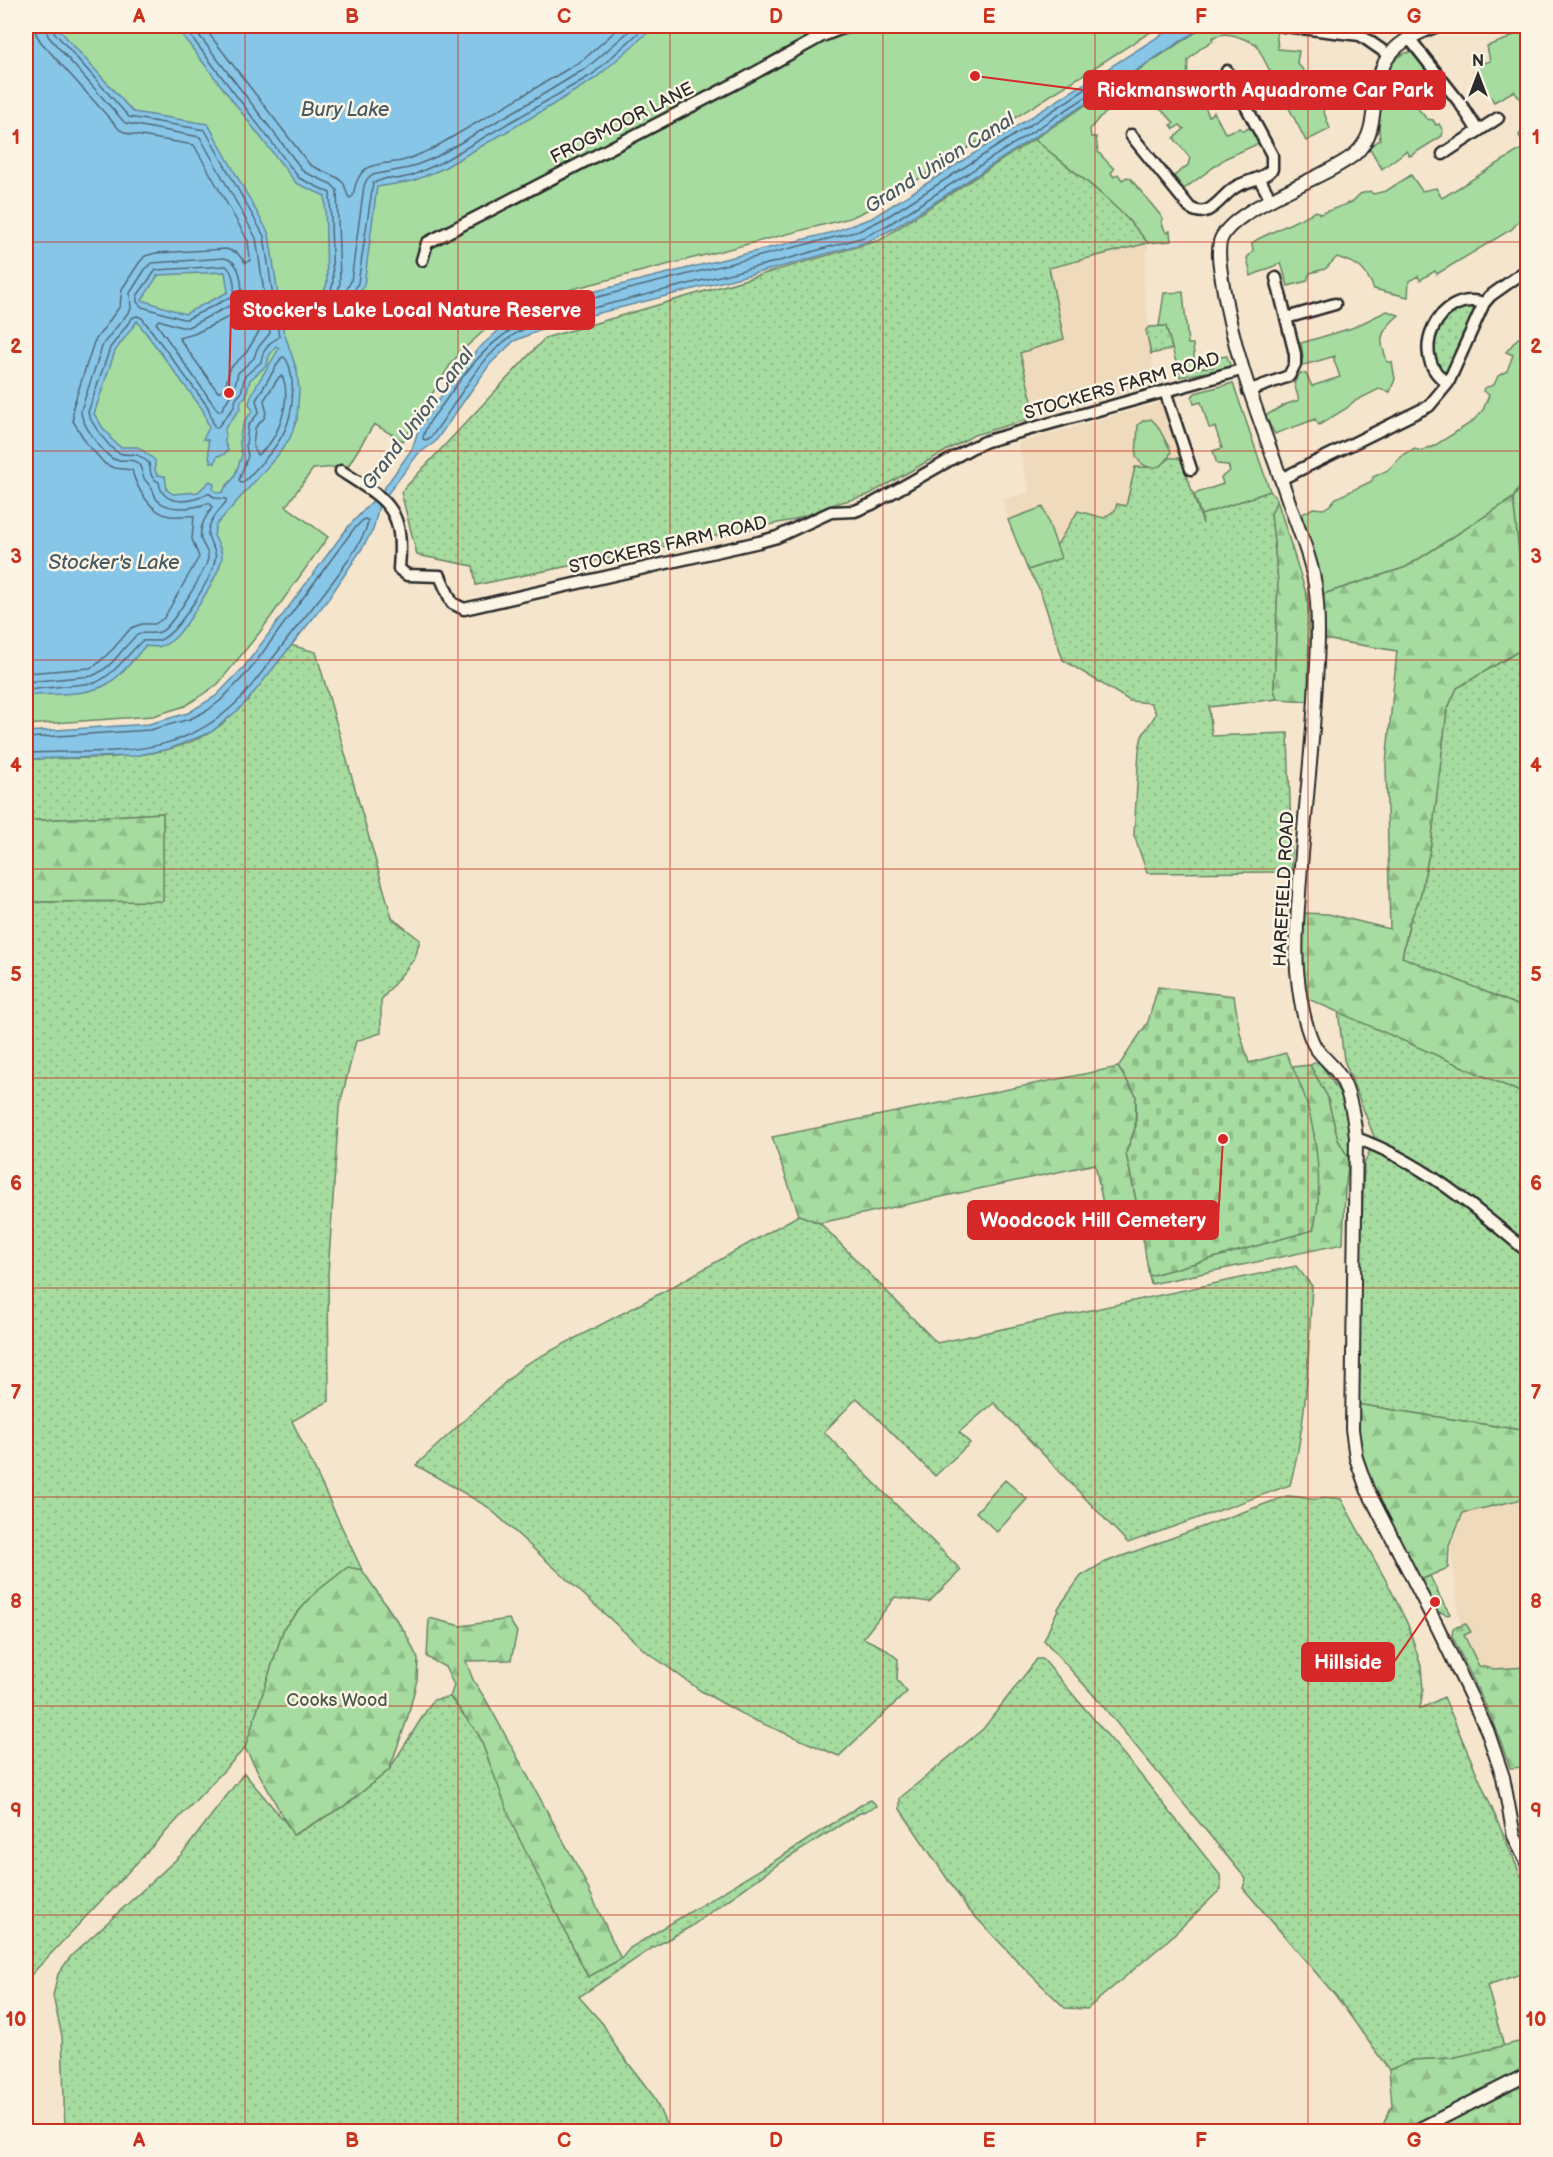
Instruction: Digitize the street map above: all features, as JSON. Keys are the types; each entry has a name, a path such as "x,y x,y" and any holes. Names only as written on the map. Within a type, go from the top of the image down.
{"street":[{"name":"FROGMOOR LANE","path":"422,260 427,243 742,80 822,36 848,26"},
{"path":"1284,26 1360,35 1389,55"},
{"name":"HAREFIELD ROAD","path":"1436,26 1409,38 1384,62 1377,80 1370,132 1362,147 1344,161 1232,225 1224,231 1219,245 1226,306 1241,370 1281,479 1316,589 1318,619 1313,729 1302,841 1296,943 1300,998 1314,1045 1340,1075 1354,1113 1356,1138 1352,1429 1356,1458 1367,1489 1487,1730 1503,1777 1514,1836 1527,1865"},
{"path":"1409,38 1460,103 1478,131"},
{"path":"1131,135 1190,208 1195,211 1209,210 1234,188 1246,181 1268,174 1272,169 1272,155 1227,71"},
{"path":"1443,154 1498,118"},
{"path":"1259,178 1271,201"},
{"path":"1281,479 1419,413 1435,400 1448,383 1484,303 1527,269"},
{"path":"1248,391 1281,380 1289,376 1293,370 1295,354 1276,278"},
{"path":"1448,383 1439,378 1433,368 1429,352 1431,332 1436,320 1453,307 1471,300 1484,303"},
{"path":"1286,318 1335,304"},
{"name":"STOCKERS FARM ROAD","path":"341,471 373,491 388,504 396,517 401,542 399,569 407,575 440,576 452,603 464,609 777,537 831,512 855,511 872,504 987,441 1241,370"},
{"path":"1165,391 1191,469"},
{"path":"1356,1138 1406,1160 1441,1181 1527,1252"},
{"path":"1414,2132 1527,2074"}],"shaded area":[{"path":"1148,243 1143,281 1149,327 1146,331 1157,384 1036,417 1020,353 1064,338 1049,268"},
{"path":"1163,402 1211,550 1040,590 1028,570 1002,500 1029,492 1018,443"},
{"path":"1527,1498 1527,1667 1494,1669 1479,1666 1459,1619 1451,1548 1463,1513"}],"green space":[{"path":"26,26 1160,26 876,206 850,218 541,297 504,313 452,362 403,441 374,424 348,466 313,469 286,506 328,537 260,632 218,684 185,706 153,716 26,725"},
{"path":"1205,26 1271,26 1276,28 1278,49 1299,51 1297,63 1313,81 1330,129 1306,141 1256,44 1229,34 1212,38 1213,41 1202,47 1188,60 1187,82 1198,91 1209,116 1214,112 1225,133 1240,128 1243,131 1251,127 1260,143 1226,158 1184,189 1174,176 1188,165 1190,158 1174,138 1184,129 1180,125 1174,129 1171,125 1174,123 1166,114 1139,98 1141,93 1134,91 1126,99 1117,102 1118,105 1100,117 1090,129 1091,137 1096,137 1098,152 1114,169 1111,173 1114,177 1118,174 1122,180 1130,178 1161,216 1166,233 1170,231 1171,241 1148,243 1109,201 1034,139"},
{"path":"1528,26 1528,109 1514,91 1494,102 1474,73 1480,64 1490,61 1487,46 1507,39"},
{"path":"1411,52 1440,85 1433,90 1423,77 1412,85 1422,98 1415,105 1427,119 1433,120 1436,125 1439,124 1443,131 1442,136 1410,156 1406,151 1382,169 1369,147 1380,140 1379,117 1383,88 1393,63 1401,55"},
{"path":"1527,124 1527,212 1512,229 1437,274 1435,271 1420,280 1418,276 1409,281 1408,297 1374,289 1368,276 1360,268 1337,257 1325,269 1310,273 1307,281 1288,286 1281,263 1251,276 1247,258 1253,251 1252,243 1258,239 1316,211 1320,214 1352,202 1360,194 1370,191 1373,194 1386,191 1411,175 1422,191 1436,188 1442,198 1525,147 1519,135"},
{"path":"1034,139 1109,201 1148,243 1049,268 1064,339 1020,353 1036,417 974,435 868,495 835,504 793,520 476,585 473,566 417,555 401,492 545,338 880,240"},
{"path":"1183,292 1188,344 1193,344 1195,368 1213,367 1213,361 1227,356 1230,365 1226,368 1180,377 1166,326 1159,326 1164,293"},
{"path":"1465,306 1474,307 1475,314 1448,374 1441,374 1434,351 1434,333 1444,319"},
{"path":"1387,311 1399,315 1387,328 1382,339 1387,362 1392,362 1395,379 1390,392 1379,389 1353,402 1319,425 1315,419 1275,434 1265,416 1284,405 1299,400 1294,383 1300,373 1306,374 1312,386 1340,377 1334,360 1335,356 1301,364 1303,357 1301,343 1352,328"},
{"path":"1166,326 1172,349 1151,354 1146,330 1149,327"},
{"path":"1527,333 1527,475 1513,498 1406,567 1323,594 1299,516 1313,508 1324,509 1336,498 1372,481 1373,477 1388,470 1404,454 1415,449 1421,451 1431,448 1472,422 1483,410 1489,395 1483,391 1484,388 1494,385 1498,376 1507,371 1513,355 1506,352 1517,339"},
{"path":"1233,383 1270,491 1201,515 1194,494 1223,484 1221,477 1230,471 1228,465 1217,464 1213,451 1222,448 1215,427 1209,428 1201,402 1194,404 1192,397 1195,393"},
{"path":"1151,419 1157,425 1171,451 1165,462 1155,467 1145,465 1136,456 1138,425"},
{"path":"1169,458 1181,458 1203,524 1201,515 1270,491 1277,500 1271,514 1278,580 1274,689 1277,699 1209,707 1212,736 1288,733 1292,872 1147,873 1134,835 1139,750 1142,736 1156,714 1151,703 1130,701 1063,660 1040,590 1028,570 1060,558 1056,546 1078,511 1104,518 1115,510 1117,504 1126,506 1135,467 1158,466"},
{"path":"1527,475 1527,625 1513,499"},
{"path":"1513,498 1527,625 1527,646 1457,688 1447,710 1431,844 1420,897 1409,924 1402,957 1527,1009 1527,1095 1306,998 1302,955 1303,913 1328,914 1390,929 1386,764 1397,651 1324,639 1323,594 1406,567"},
{"path":"1277,500 1307,596 1308,701 1277,699 1274,689 1278,580 1271,514"},
{"path":"1043,507 1061,558 1028,570 1008,520"},
{"path":"290,645 316,652 392,918 420,940 415,958 381,1000 381,1033 356,1041 339,1108 328,1274 329,1401 292,1421 362,1570 347,1568 316,1592 284,1628 245,1748 29,1977 26,1971 26,1139 28,1119 26,1102 26,902 162,901 163,813 26,821 26,759 101,758 153,753 200,738 227,719"},
{"path":"1527,646 1527,1009 1402,958 1409,924 1420,897 1431,844 1447,710 1457,688"},
{"path":"163,813 163,901 26,902 26,821"},
{"path":"1158,987 1234,996 1240,1033 1249,1063 1286,1053 1302,1089 1310,1115 1319,1183 1313,1230 1149,1276 1126,1153 1136,1126 1136,1095 1118,1067 1148,1022"},
{"path":"1338,1010 1527,1095 1527,1431 1356,1404 1364,1164 1375,1139 1344,1060"},
{"path":"1319,1061 1345,1101 1353,1134 1349,1159 1338,1140 1327,1096 1310,1065"},
{"path":"1310,1065 1327,1096 1338,1140 1349,1159 1343,1244 1151,1284 1149,1276 1313,1230 1317,1194 1314,1141 1304,1097 1292,1067"},
{"path":"1118,1067 1136,1095 1135,1128 1126,1153 1139,1214 1119,1220 1104,1209 1095,1164 820,1223 799,1215 772,1137"},
{"path":"799,1215 820,1223 937,1343 1296,1266 1312,1286 1304,1411 1290,1485 1128,1543 994,1403 959,1432 970,1443 935,1476 857,1398 824,1432 961,1570 929,1602 895,1597 863,1638 884,1648 898,1659 897,1680 907,1692 839,1756 749,1718 701,1691 643,1649 488,1507 416,1465 524,1365 663,1292"},
{"path":"1356,1404 1527,1431 1527,1498 1463,1513 1449,1546 1448,1568 1420,1580 1369,1479 1360,1455"},
{"path":"1005,1480 1027,1499 997,1532 976,1512"},
{"path":"1287,1496 1341,1499 1408,1625 1421,1666 1423,1690 1420,1709 1444,1697 1527,1890 1527,1972 1487,1985 1504,2047 1452,2058 1413,2060 1389,2070 1336,1996 1243,1888 1246,1879 1096,1698 1044,1640 1059,1607 1081,1576 1103,1563"},
{"name":"Cooks Wood","path":"348,1567 362,1570 406,1634 418,1659 417,1680 407,1720 389,1770 346,1805 293,1835 245,1748 284,1628 316,1592"},
{"path":"1430,1576 1450,1614 1448,1615 1436,1611 1420,1580"},
{"path":"429,1618 461,1626 509,1619 517,1632 511,1660 466,1661 473,1680 581,1873 621,1959 588,1977 514,1828 479,1735 450,1697 454,1685 445,1667 427,1657"},
{"path":"1466,1624 1471,1632 1464,1635 1479,1666 1494,1669 1527,1667 1527,1767 1510,1768 1492,1719 1452,1636 1453,1628"},
{"path":"1037,1659 1043,1659 1135,1768 1220,1875 1221,1889 1165,1943 1087,2009 1065,2008 967,1908 900,1809 900,1798 983,1729"},
{"path":"450,1697 479,1735 515,1828 588,1977 621,1959 630,1948 784,1855 864,1803 871,1800 877,1806 858,1814 777,1865 690,1927 654,1947 579,1997 603,2024 616,2047 654,2097 669,2131 65,2131 62,2036 53,1996 58,1974 71,1956 182,1854 244,1773 294,1835 346,1805 389,1770 433,1700"},
{"path":"1527,2040 1527,2131 1370,2132 1382,2127 1392,2105 1389,2070 1413,2060 1452,2058"}],"water":[{"name":"Stocker's Lake","path":"26,26 56,26 133,112 208,124 269,234 283,329 297,371 299,390 297,419 290,438 278,455 216,525 214,536 221,551 220,565 201,602 177,635 162,646 145,646 119,675 109,683 91,691 26,696","holes":["225,272 228,292 185,314 142,300 158,275","137,321 203,410 209,428 203,439 208,440 209,457 211,462 215,463 217,456 223,455 228,450 225,443 225,428 240,409 250,380 267,365 269,356 276,346 279,348 251,397 249,404 253,411 243,425 240,437 242,455 232,481 223,492 218,493 213,489 214,484 210,481 198,492 173,494 167,490 165,476 157,475 155,460 138,447 120,447 110,438 94,414 115,351"]},
{"name":"Bury Lake","path":"175,26 655,26 596,78 544,110 442,169 413,181 377,187 364,285 346,323 317,313 327,283 325,196 296,183"},
{"path":"1175,26 1204,26 949,193 891,230 867,242 788,265 556,324 514,341 490,364 435,442 418,454 379,505 373,530 329,598 237,711 211,732 169,749 134,756 26,759 26,732 149,724 188,713 216,696 244,667 348,527 383,490 412,449 419,428 457,373 499,330 523,314 560,300 833,232 872,218"}],"place":[{"name":"Rickmansworth Aquadrome Car Park","path":"975,76"},
{"name":"Stocker's Lake Local Nature Reserve","path":"229,393"},
{"name":"Woodcock Hill Cemetery","path":"1223,1139"},
{"name":"Hillside","path":"1435,1602"}],"water label":[{"name":"Grand Union Canal","path":"940,163"},
{"name":"Grand Union Canal","path":"418,419"}]}
